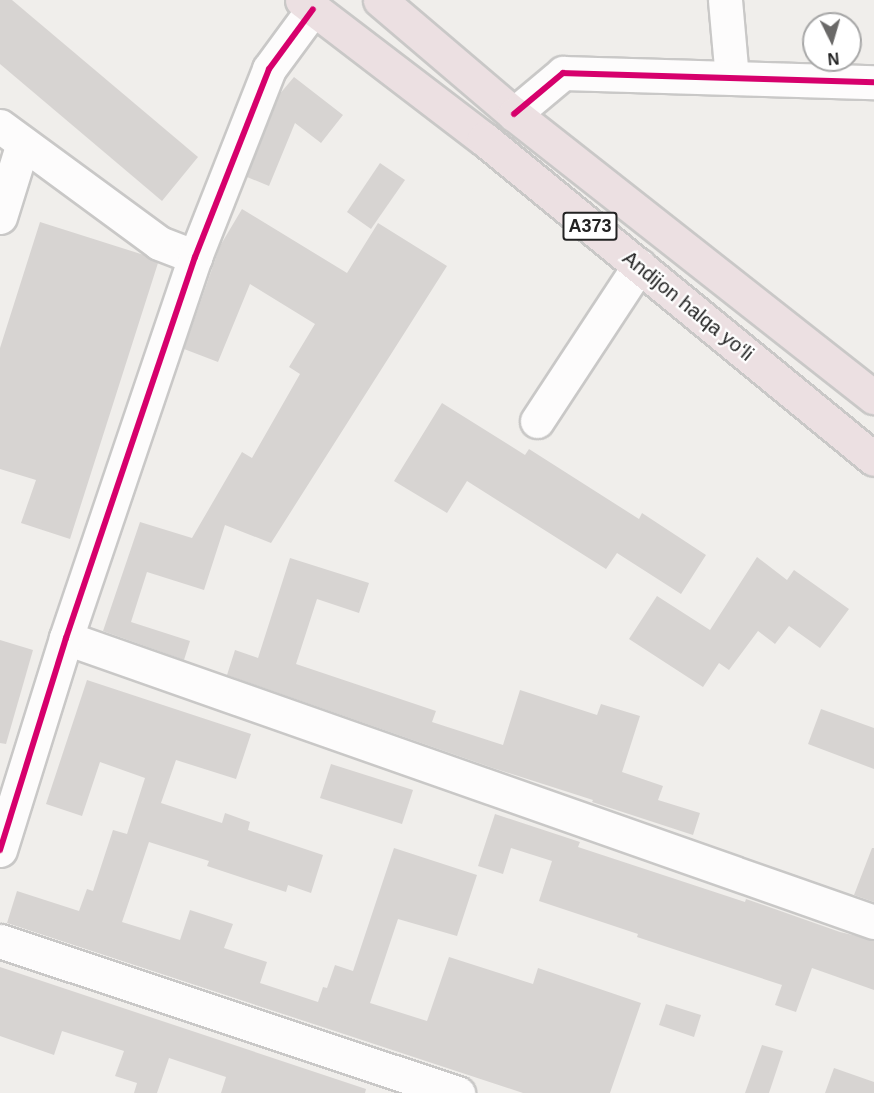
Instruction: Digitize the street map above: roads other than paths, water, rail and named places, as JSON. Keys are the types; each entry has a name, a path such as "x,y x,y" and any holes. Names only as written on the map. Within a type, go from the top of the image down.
{"highway":[{"name":"A373","path":"380,0 514,114 874,397"},
{"name":"Andijon halqa yo‘li","path":"307,4 484,139 874,459"}],"street":[{"path":"725,0 732,78"},
{"path":"0,850 66,638 195,256 269,69 307,4"},
{"path":"514,114 563,73 874,82"},
{"path":"0,218 11,134 159,243 195,256"},
{"path":"537,421 639,266"},
{"path":"66,638 874,922"},
{"path":"0,941 458,1093"}]}
